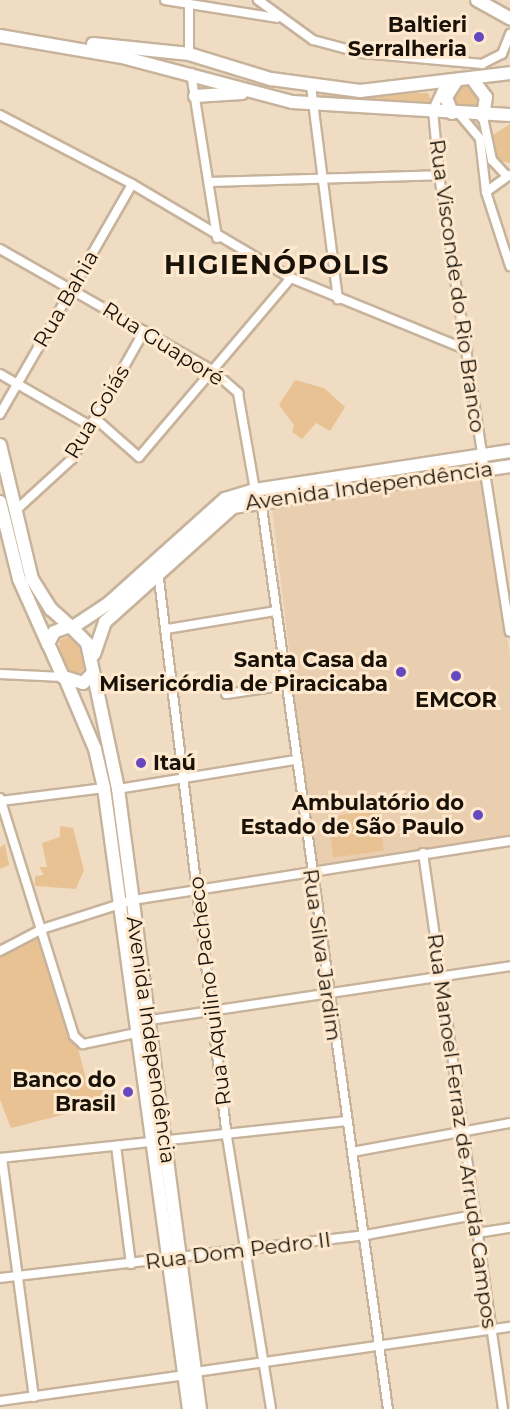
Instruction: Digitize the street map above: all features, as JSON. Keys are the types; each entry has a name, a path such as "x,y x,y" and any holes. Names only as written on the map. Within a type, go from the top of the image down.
{"main road":[{"path":"477,0 508,17"},
{"path":"0,28 189,54 311,86 360,91 450,83 510,73"},
{"path":"0,36 191,73 250,93 313,103 433,110 483,117 510,115"},
{"path":"189,54 191,73"},
{"path":"473,80 486,97 483,117"},
{"path":"450,83 446,97 457,114"},
{"path":"195,96 250,93"},
{"path":"0,445 15,511 39,595 87,643 93,670 83,683 64,678"},
{"name":"Avenida Independência","path":"48,644 54,632 72,627 109,603 209,511 258,495 510,451"},
{"name":"Avenida Independência","path":"200,1409 191,1373 150,1020 118,789 93,670 97,632 158,571 220,515 258,495 510,466"},
{"name":"Avenida Independência","path":"0,502 19,579 95,749 104,788 152,1144 176,1258"},
{"name":"Avenida Independência","path":"189,1409 191,1373"}],"street":[{"path":"169,0 279,18"},
{"path":"258,0 279,18 335,48 472,63 502,54 510,34 508,17"},
{"path":"189,5 189,54"},
{"path":"191,73 217,238"},
{"name":"Rua Visconde do Rio Branco","path":"450,83 433,110 439,175 482,455 506,576 510,632"},
{"path":"311,86 338,299"},
{"path":"457,114 480,139 486,192 510,266"},
{"path":"0,115 132,184 217,238 291,278 467,350"},
{"path":"483,117 492,160 508,175 486,192"},
{"path":"209,182 439,175"},
{"name":"Rua Bahia","path":"0,414 132,184"},
{"name":"Rua Guaporé","path":"2,254 72,289 212,370 238,393 258,495"},
{"path":"0,374 95,424 138,457 291,278"},
{"name":"Rua Goiás","path":"15,511 72,459 95,424 144,331"},
{"name":"Rua Silva Jardim","path":"258,495 288,685 310,874 366,1235 388,1409"},
{"name":"Rua Aquilino Pacheco","path":"158,571 167,628 228,1137 248,1248 271,1409"},
{"path":"167,628 276,611"},
{"path":"0,674 64,678"},
{"path":"226,694 288,685"},
{"path":"118,789 295,760"},
{"path":"104,788 1,800 71,1028 83,1044 136,1034"},
{"path":"0,951 42,929 119,903 510,841"},
{"name":"Rua Manoel Ferraz de Arruda Campos","path":"423,853 461,1132 503,1409"},
{"path":"150,1020 212,1008 440,978 510,966"},
{"path":"34,1397 1,1158 116,1146 165,1144 347,1121"},
{"path":"352,1152 510,1123"},
{"path":"116,1146 131,1264"},
{"name":"Rua Dom Pedro II","path":"0,1278 366,1235 474,1215"},
{"path":"477,1233 510,1228"},
{"path":"0,1401 510,1327"}],"shaded area":[{"path":"467,84 476,88 480,97 476,106 467,110 458,106 454,97 458,88"},
{"path":"428,93 432,102 323,100 322,94"},
{"path":"510,124 509,163 498,160 493,135"},
{"path":"295,380 324,388 345,407 330,431 316,423 302,439 292,432 294,425 279,405"},
{"name":"Santa Casa da Misericórdia de Piracicaba","path":"483,475 510,656 510,837 315,868 272,507"},
{"path":"72,635 88,664 76,677 69,675 59,649 60,640"},
{"path":"378,810 384,851 333,858 327,817"},
{"path":"60,826 73,828 84,870 76,889 35,886 35,876 44,875 39,867 47,867 42,843 60,837"},
{"path":"5,844 9,865 0,869 0,847"},
{"path":"41,934 68,1033 78,1048 87,1083 102,1086 105,1104 11,1128 0,1100 0,955"}],"place":[{"name":"Baltieri Serralheria","path":"479,37"},
{"name":"Santa Casa da Misericórdia de Piracicaba","path":"401,672"},
{"name":"EMCOR","path":"456,676"},
{"name":"Itaú","path":"141,763"},
{"name":"Ambulatório do Estado de São Paulo","path":"478,815"},
{"name":"Banco do Brasil","path":"128,1092"}],"district":[{"name":"HIGIENÓPOLIS","path":"277,265"}]}
